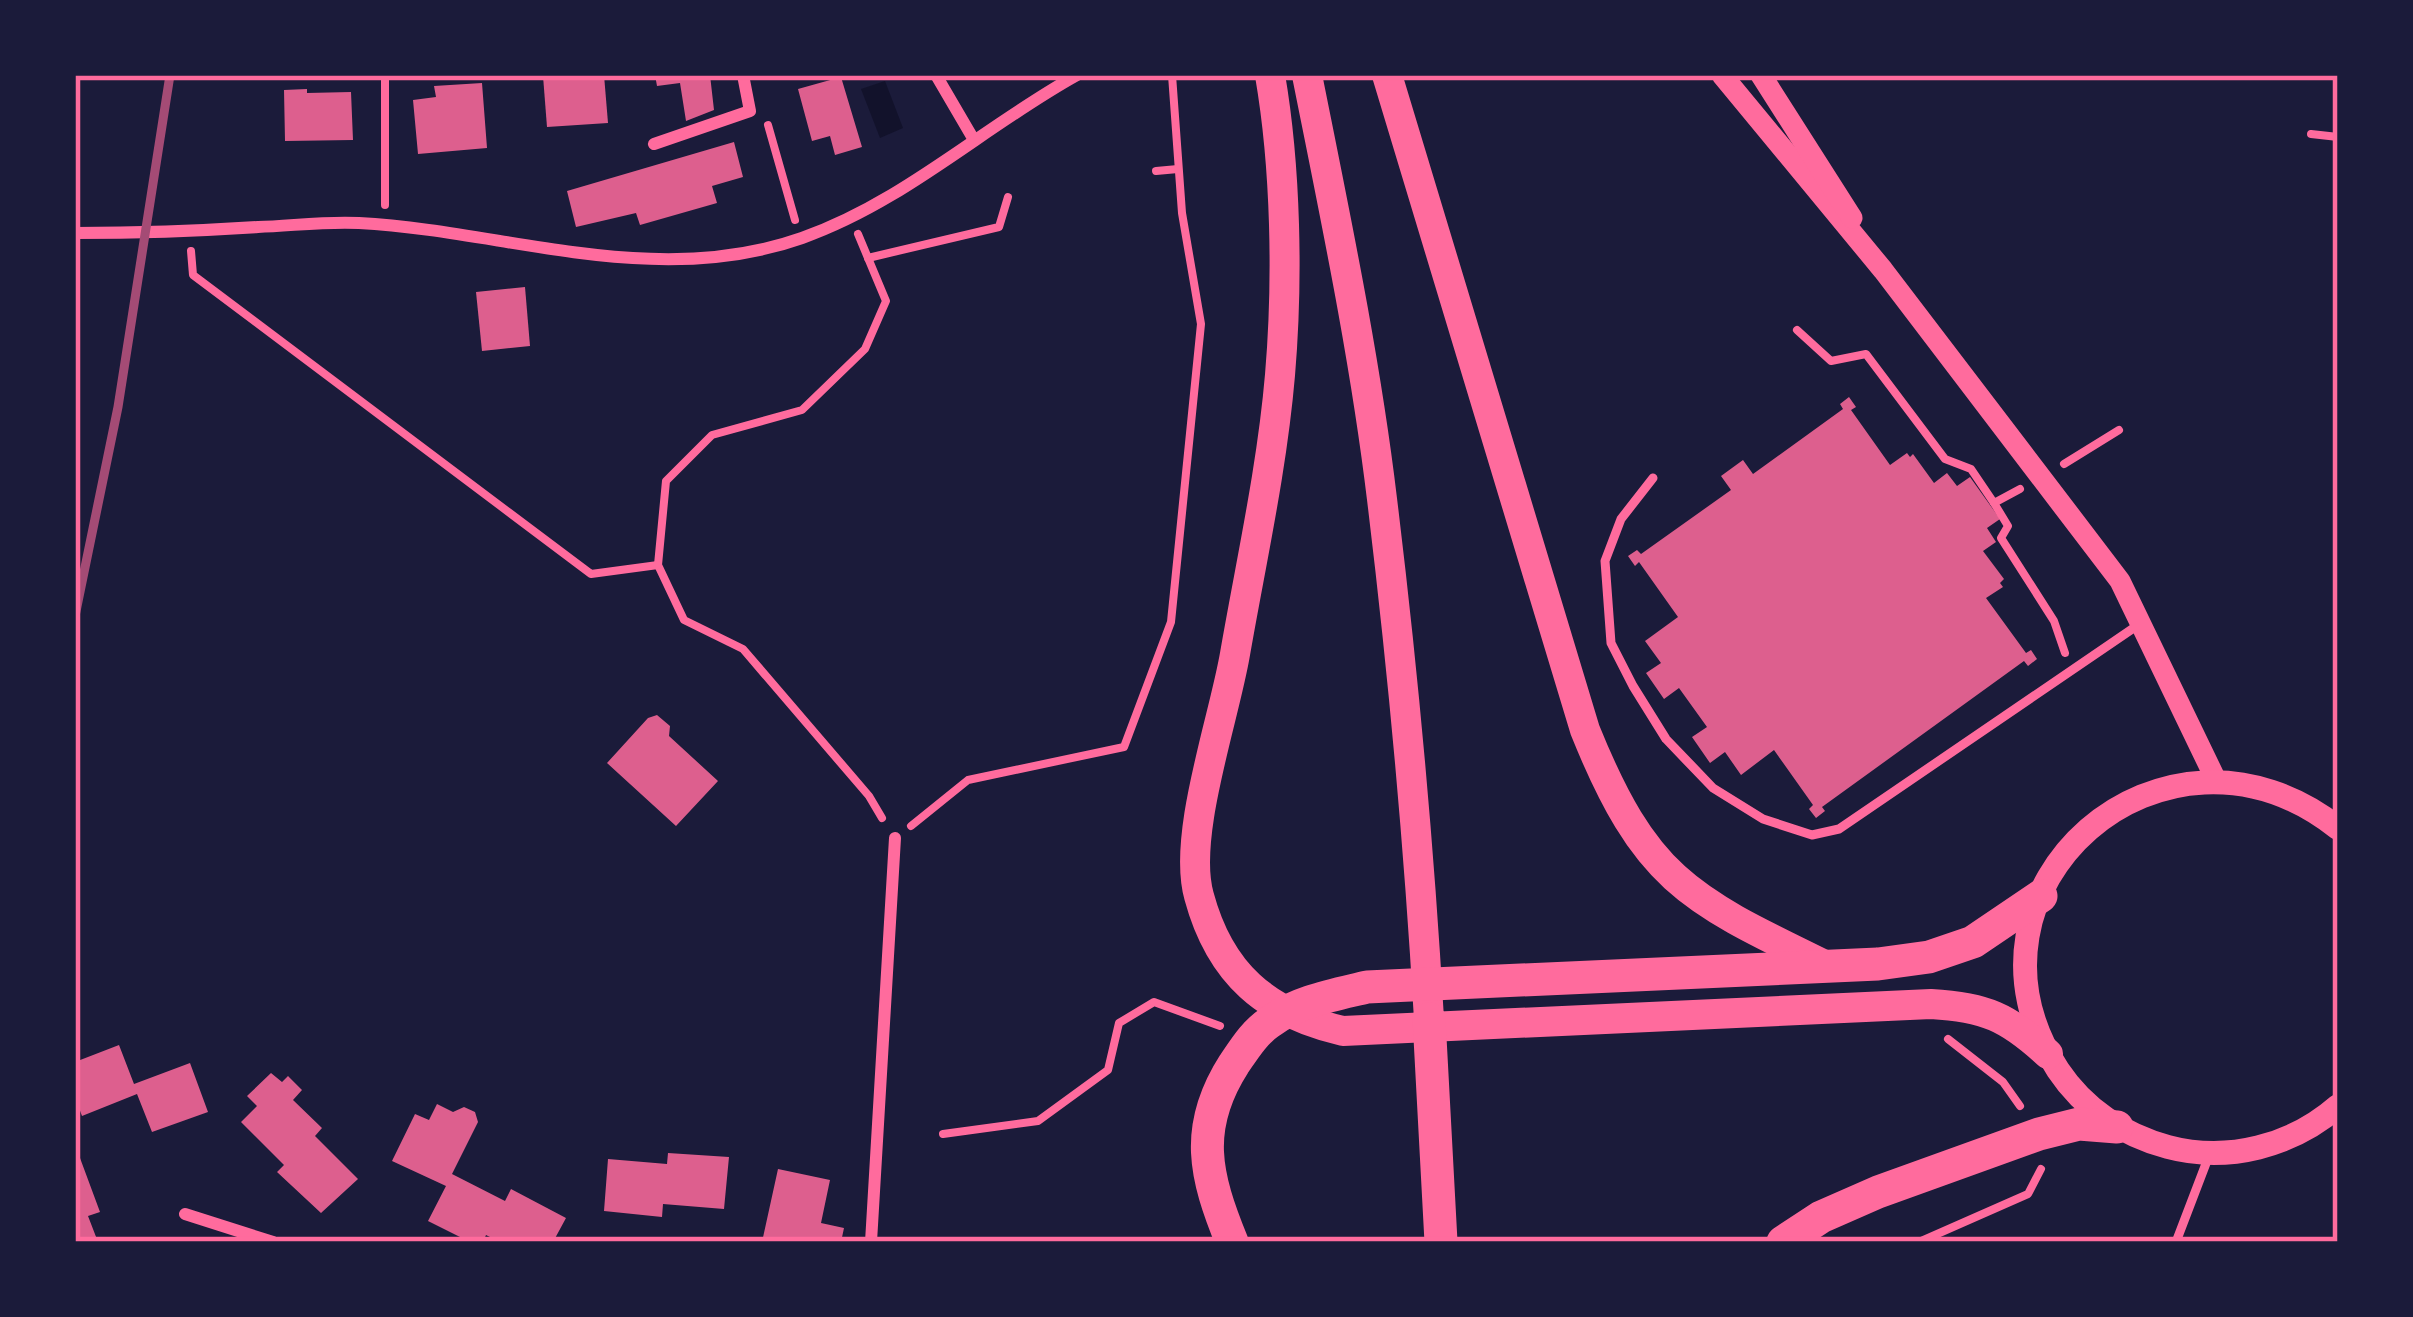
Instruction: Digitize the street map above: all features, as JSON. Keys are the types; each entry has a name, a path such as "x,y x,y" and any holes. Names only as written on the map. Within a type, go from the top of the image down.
{"highway":[{"path":"1232,1242 1210,1191 1207,1120 1225,1078 1251,1037 1308,1002 1367,986 1829,967 1929,957 1973,942 2041,896"},
{"path":"1423,1242 1429,1019"},
{"path":"1429,1019 1441,1242"},
{"path":"1783,1242 1822,1217 1878,1192 2039,1133 2079,1124 2117,1127"}],"main road":[{"path":"1270,75 1280,183 1280,375 1228,695 1196,850 1197,892 1214,937 1239,975 1284,1014 1343,1031 1931,1004 1972,1006 2014,1023 2048,1054 2090,1107 2117,1127 2148,1142 2210,1154 2274,1144 2338,1106"},
{"path":"1306,75 1335,212 1382,496 1429,1019"},
{"path":"1387,75 1585,730 1611,794 1646,850 1681,887 1717,913 1829,967"},
{"path":"2048,1054 2035,1024 2026,959 2030,927 2041,896 2074,842 2124,803 2185,782 2249,783 2281,792 2338,828"}],"street":[{"path":"654,144 750,111 742,75"},
{"path":"936,75 974,140"},
{"path":"75,233 353,222 428,227 596,258 723,255 800,239 886,202 1077,75"},
{"path":"1722,75 1883,270 2120,581 2216,780"},
{"path":"1761,75 1883,270"},
{"path":"872,1242 895,838"},
{"path":"184,1214 273,1242"}],"lane":[{"path":"1653,478 1621,519 1605,561 1611,643 1666,740 1713,788 1762,819 1812,835 1839,829 2140,623"},
{"path":"2176,1242 2210,1154"}],"path":[{"path":"384,225 385,75"},
{"path":"851,217 886,301 865,349 802,410 712,435 666,481 658,565 684,620 743,649 869,796 895,838 968,780 1124,747 1171,622 1201,323 1181,213 1172,75"},
{"path":"750,111 770,127 800,239"},
{"path":"2311,134 2338,137"},
{"path":"1156,171 1178,169"},
{"path":"868,258 999,227 1008,197"},
{"path":"190,231 193,275 591,574 658,565"},
{"path":"1797,330 1831,361 1866,354 1945,459 1970,469 2008,526 2001,538 2054,621 2071,671"},
{"path":"2078,455 2119,430"},
{"path":"1994,503 2042,476"},
{"path":"943,1134 1038,1121 1108,1070 1119,1023 1154,1002 1251,1037"},
{"path":"1919,1242 2029,1195 2041,1173 2039,1133 2003,1082 1941,1034"}],"shaded area":[{"path":"885,81 903,128 880,138 861,89"}],"building":[{"path":"604,75 608,123 547,127 543,76"},
{"path":"655,75 710,75 714,110 686,121 680,83 657,86"},
{"path":"841,77 862,147 835,155 830,136 812,141 798,89"},
{"path":"482,83 487,148 418,154 413,100 436,97 434,86"},
{"path":"307,89 307,93 351,92 353,140 285,141 284,90"},
{"path":"734,142 743,177 712,186 717,203 640,225 636,213 576,227 567,191"},
{"path":"525,287 530,346 482,351 476,292"},
{"path":"1849,397 1856,407 1851,410 1890,465 1907,453 1913,454 1934,483 1947,473 1957,486 1970,477 2000,519 1987,528 1996,542 1983,551 2004,579 2003,587 1986,598 2026,653 2031,650 2037,659 2028,666 2024,661 1822,807 1825,811 1816,818 1809,809 1813,805 1774,750 1741,775 1725,752 1710,763 1692,737 1707,727 1679,688 1664,699 1646,673 1661,663 1645,641 1678,617 1639,562 1635,566 1628,556 1637,550 1641,554 1731,490 1721,476 1743,460 1753,474 1843,409 1840,404"},
{"path":"657,715 670,726 669,736 718,781 676,826 607,763 648,718"},
{"path":"119,1045 134,1084 190,1063 208,1112 152,1132 137,1094 82,1116 75,1097 75,1062"},
{"path":"271,1073 282,1082 288,1076 302,1090 293,1100 322,1128 315,1136 358,1179 321,1213 277,1172 284,1165 241,1122 257,1106 247,1096"},
{"path":"437,1104 453,1112 464,1107 475,1112 478,1122 452,1174 505,1201 511,1189 566,1218 553,1242 500,1242 486,1235 483,1242 470,1242 428,1221 446,1186 392,1161 415,1114 429,1120"},
{"path":"668,1153 729,1157 724,1209 663,1204 662,1217 604,1211 608,1159 667,1164"},
{"path":"80,1158 100,1212 88,1216 98,1242 75,1242 75,1160"},
{"path":"778,1169 830,1180 821,1223 844,1228 841,1242 762,1242"}],"railway":[{"path":"75,616 118,407 170,75"}]}
